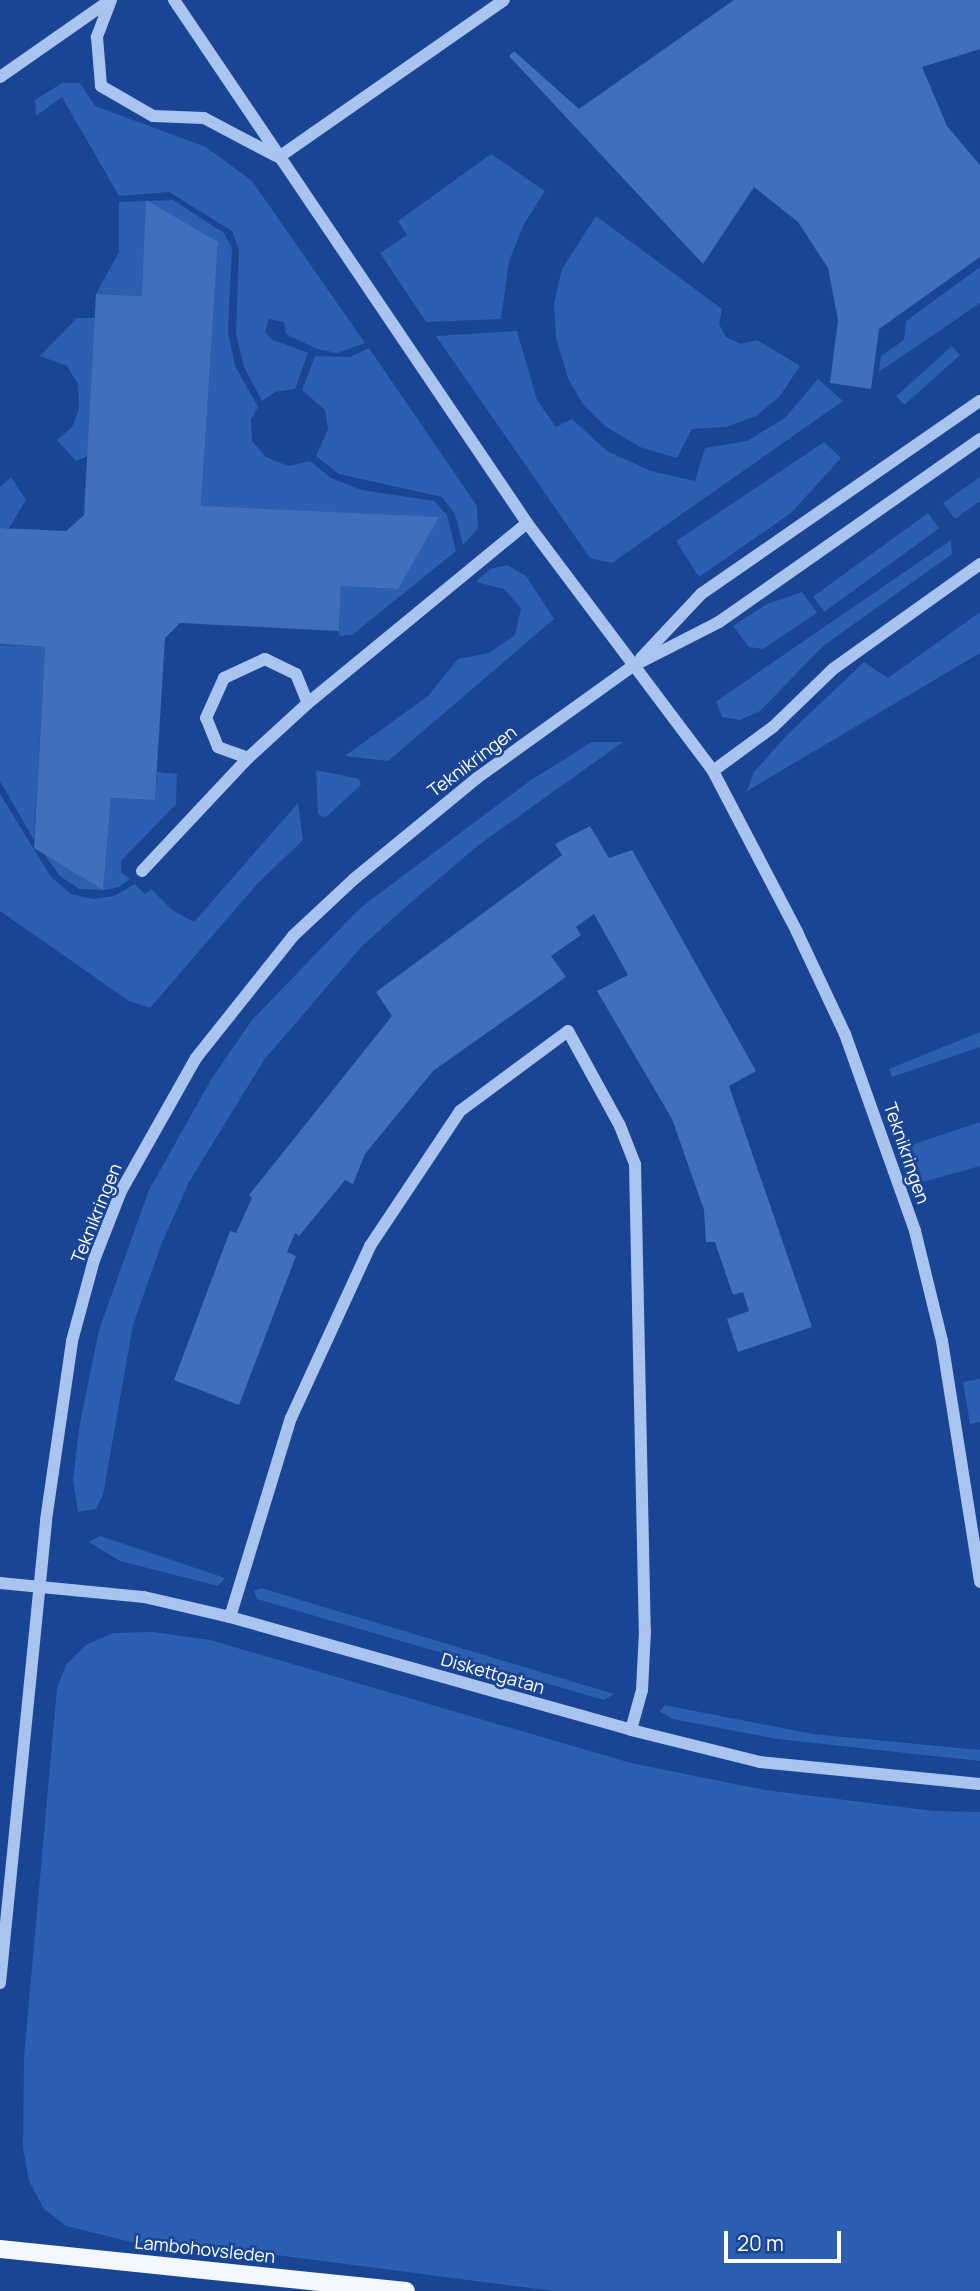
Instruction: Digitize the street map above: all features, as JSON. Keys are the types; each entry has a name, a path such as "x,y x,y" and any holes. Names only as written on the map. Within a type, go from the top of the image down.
{"main road":[{"name":"Lambohovsleden","path":"0,2249 407,2291"}],"street":[{"path":"110,0 97,37 101,86 153,116 204,118 279,158"},
{"path":"0,77 110,0"},
{"path":"174,0 527,523 593,606 633,666"},
{"path":"279,158 504,0"},
{"name":"Teknikringen","path":"633,666 701,594 980,401"},
{"name":"Teknikringen","path":"0,1983 58,1415 94,1260 121,1191 195,1058 293,936 354,879 477,778 633,666 719,622 980,439"},
{"path":"142,871 248,758 308,703 527,523"},
{"path":"713,771 773,727 834,668 980,564"},
{"path":"248,758 218,747 206,718 224,678 265,659 296,674 308,703"},
{"name":"Teknikringen","path":"633,666 713,771 845,1034 883,1134 915,1231 942,1341 980,1582"},
{"path":"230,1617 290,1418 370,1246 460,1111 568,1031 615,1116 635,1164 645,1631 642,1690 631,1730"},
{"name":"Diskettgatan","path":"0,1583 144,1598 230,1617 631,1730 760,1762 980,1784"}],"shaded area":[{"path":"62,83 80,83 95,106 206,147 252,181 365,343 337,353 317,349 286,334 284,322 269,319 265,332 271,339 308,353 295,389 275,392 262,401 244,367 236,334 239,250 232,231 169,192 119,196 62,97 36,116 35,100"},
{"path":"491,154 545,191 524,224 509,261 501,319 426,322 380,253 407,235 398,221"},
{"path":"173,200 224,233 232,248 228,332 235,366 258,407 251,419 252,441 266,457 288,466 310,461 331,478 362,490 434,501 447,515 456,551 352,635 339,636 341,586 398,589 201,506 218,242 142,296 96,294 119,252 119,202"},
{"path":"596,216 722,309 719,324 726,337 741,344 757,340 800,366 780,396 756,416 726,427 692,429 677,458 640,447 605,426 582,403 568,378 556,338 554,303 562,269"},
{"path":"980,267 980,303 879,372 881,356 904,340 906,321"},
{"path":"77,318 95,318 88,456 76,461 57,440 72,427 79,409 78,384 67,366 40,356"},
{"path":"517,331 537,400 556,427 572,419 607,451 651,471 695,481 705,448 747,441 785,418 818,379 843,401 612,563 590,558 436,336"},
{"path":"952,346 960,355 904,405 896,396"},
{"path":"369,348 477,506 478,528 463,545 455,514 442,497 339,474 316,456 328,429 325,410 302,390 315,356 350,357"},
{"path":"824,442 841,458 791,513 699,577 676,541"},
{"path":"11,477 26,500 9,528 0,528 0,487"},
{"path":"980,477 980,501 955,519 943,503"},
{"path":"928,513 939,528 824,612 813,596"},
{"path":"951,540 952,554 823,646 760,711 740,720 722,717 716,702 721,698"},
{"path":"507,565 526,576 554,619 388,761 345,756 428,696 458,659 489,653 515,635 521,608 504,589 476,582 490,569"},
{"path":"802,592 817,613 763,649 749,647 733,626 767,604"},
{"path":"980,612 980,653 747,791 754,772 787,735 864,662 888,678"},
{"path":"0,645 45,647 34,840 0,781"},
{"path":"592,742 623,742 480,844 416,898 362,946 264,1060 189,1182 161,1245 133,1325 103,1495 96,1509 78,1512 73,1480 80,1423 99,1330 149,1190 212,1078 252,1020 360,908 531,780"},
{"path":"316,770 359,779 361,785 325,818 318,814"},
{"path":"157,772 177,774 176,804 121,861 121,872 130,879 119,887 103,890 79,889 60,876 44,854 103,889 111,798 155,800"},
{"path":"0,794 51,877 71,894 93,899 114,896 135,884 145,894 151,889 172,910 194,922 298,803 303,840 257,884 150,1008 129,1001 0,911"},
{"path":"980,1032 980,1047 892,1077 889,1069"},
{"path":"980,1122 980,1166 923,1182 911,1145"},
{"path":"980,1379 980,1422 970,1424 963,1382"},
{"path":"100,1536 225,1578 218,1586 120,1561 89,1542"},
{"path":"261,1588 614,1694 604,1700 257,1599 254,1591"},
{"path":"153,1632 210,1640 631,1763 765,1790 934,1811 980,1812 980,2291 553,2291 269,2254 131,2242 66,2226 44,2209 29,2181 23,2148 24,2057 57,1688 66,1665 86,1645 113,1633"},
{"path":"664,1705 813,1734 980,1750 980,1761 777,1739 673,1719 660,1712"}],"building":[{"path":"734,0 980,0 980,49 922,67 947,126 980,165 980,257 879,329 871,389 830,383 838,320 828,268 798,222 754,187 703,264 509,56 514,51 579,109"},
{"path":"146,200 218,242 201,506 439,517 398,589 341,586 339,631 180,623 165,638 155,800 111,798 103,890 34,848 45,647 0,644 0,528 66,531 84,515 96,294 142,296"},
{"path":"590,826 609,858 632,850 756,1071 729,1086 812,1327 738,1352 727,1319 749,1311 743,1292 733,1295 715,1242 706,1242 704,1210 672,1119 597,991 628,975 594,914 576,927 581,935 551,956 566,977 433,1071 365,1154 353,1184 345,1180 299,1236 295,1233 287,1252 296,1256 239,1405 174,1380 230,1231 236,1233 252,1198 249,1195 392,1016 376,992 562,855 555,844"}]}
